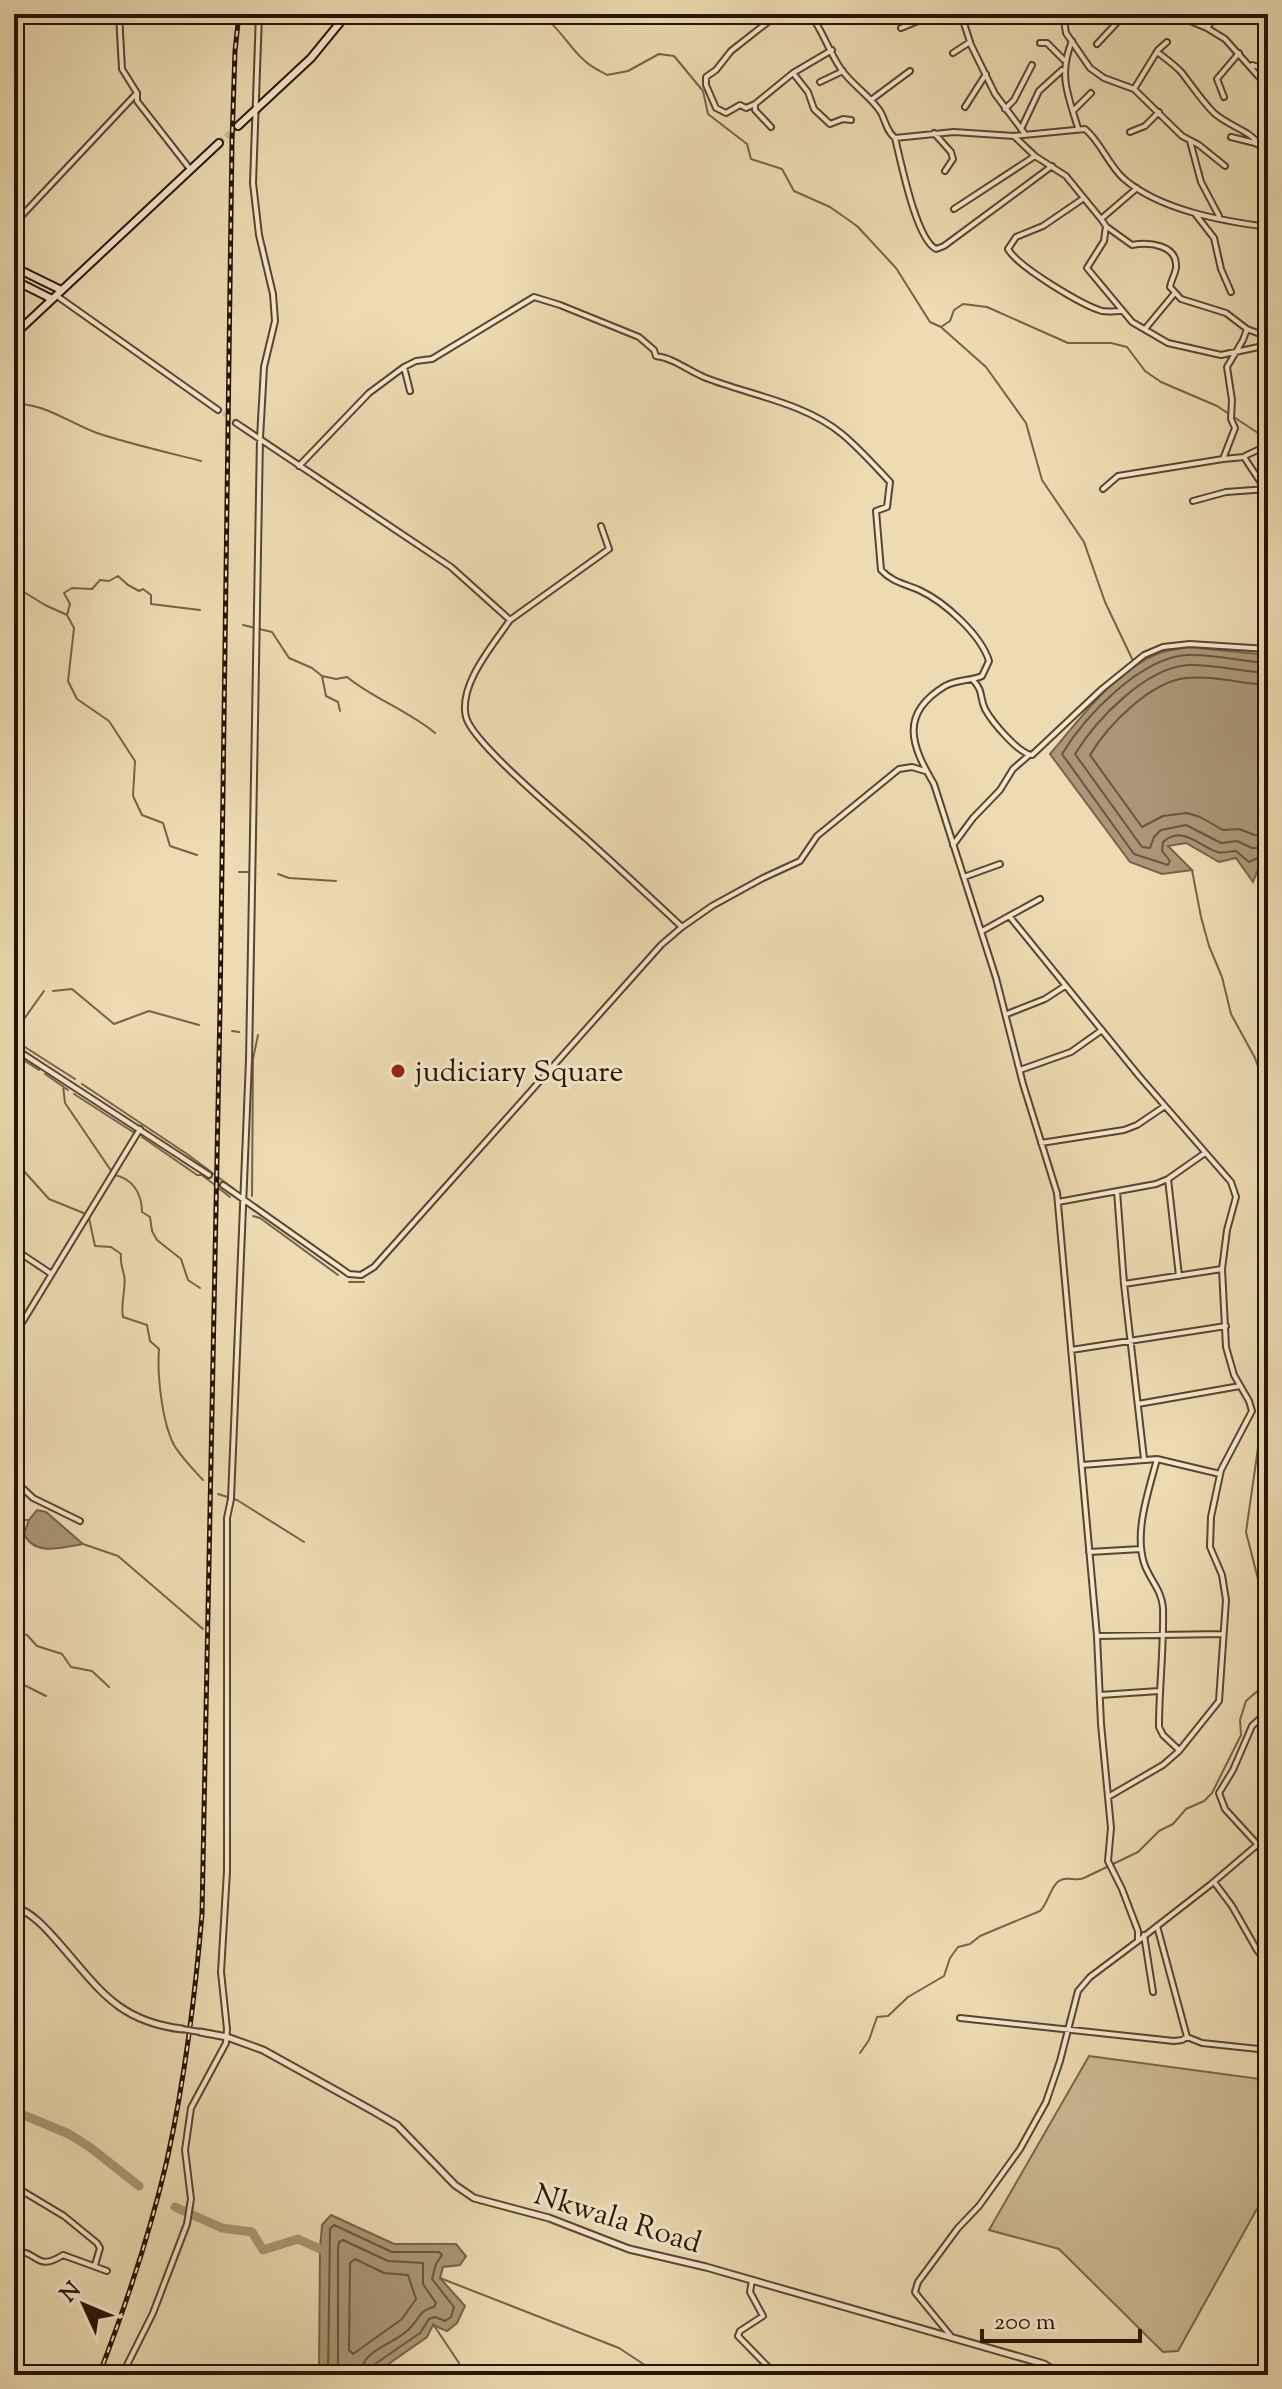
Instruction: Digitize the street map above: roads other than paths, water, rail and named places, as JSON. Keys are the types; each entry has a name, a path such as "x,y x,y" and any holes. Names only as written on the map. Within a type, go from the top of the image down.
{"main road":[{"path":"238,126 311,58 347,14"},
{"path":"14,335 219,143"},
{"path":"14,267 57,295"},
{"path":"14,280 57,295"}],"street":[{"path":"119,14 122,69 137,93 137,101 190,169"},
{"path":"122,2375 153,2313 190,2214 185,2150 191,2108 223,2051 227,2037 221,1972 227,1901 227,1518 231,1499 249,1060 260,438 264,367 275,321 253,183 259,14"},
{"path":"778,14 731,51 706,77 706,85 716,108 726,113 740,105 746,108 755,104 793,73 832,50"},
{"path":"810,14 843,71 871,100 895,138 924,240 936,249 1052,166"},
{"path":"917,21 924,14"},
{"path":"901,28 935,14"},
{"path":"961,14 970,42 986,74 1005,109 1025,135"},
{"path":"1048,14 1052,17 1062,14 1066,33 1090,68 1104,78 1134,89 1190,141 1225,166"},
{"path":"1097,44 1125,14"},
{"path":"1173,14 1225,39 1268,87"},
{"path":"1207,28 1217,14"},
{"path":"14,27 20,67 14,96"},
{"path":"1072,41 1064,60 1064,69 1078,128"},
{"path":"953,53 970,42"},
{"path":"1134,89 1157,52 1167,42"},
{"path":"1040,43 1047,43 1064,60"},
{"path":"1157,52 1180,71 1214,113 1226,123 1241,127 1261,146"},
{"path":"1224,97 1217,79 1239,53"},
{"path":"1249,64 1268,70"},
{"path":"1005,109 1014,100 1032,65"},
{"path":"1021,129 1039,91 1064,69"},
{"path":"820,82 843,71"},
{"path":"871,100 910,71"},
{"path":"793,73 808,92 814,109 830,124 843,119 851,120"},
{"path":"965,107 986,74"},
{"path":"14,224 137,93"},
{"path":"1073,111 1091,93"},
{"path":"755,104 755,110 771,127"},
{"path":"1130,132 1145,126 1159,112"},
{"path":"895,138 954,132 1014,136 1078,128 1089,132 1121,176 1137,188 1183,211 1268,227"},
{"path":"934,133 951,152 953,159 945,171"},
{"path":"1014,136 1035,156 1072,182 1106,226 1132,245 1156,243 1171,253 1176,265 1170,287 1174,294 1226,313 1247,329 1268,337"},
{"path":"1231,137 1268,150"},
{"path":"1190,141 1201,182 1220,218"},
{"path":"954,209 1035,156"},
{"path":"1101,219 1137,188"},
{"path":"1084,198 1043,226 1016,237 1008,249 1039,277 1089,305 1100,310 1122,311"},
{"path":"1195,213 1214,238 1221,269 1231,292"},
{"path":"1106,226 1104,241 1087,266 1132,322 1168,343 1196,351 1221,355 1268,345"},
{"path":"1145,329 1174,294"},
{"path":"57,295 218,410"},
{"path":"299,466 389,375 416,361 432,359 534,297 639,337 654,350 656,356 669,359 702,377 761,395 840,432 890,482 887,507 876,511 881,570 890,580 923,592 970,628 985,647 989,661 982,676 946,686 924,703 915,717 913,731 915,743 934,784 982,931 1058,1202 1097,1636 1112,1837 1108,1861 1138,1931 1138,1941"},
{"path":"1223,459 1235,428 1231,419 1232,400 1226,374 1247,329"},
{"path":"404,367 410,391"},
{"path":"236,423 451,567 510,620"},
{"path":"1103,489 1118,476 1244,457 1268,445"},
{"path":"1244,457 1266,489"},
{"path":"1193,501 1226,492 1266,489"},
{"path":"601,526 609,549 510,620 471,678 465,699 466,719 478,738 682,927"},
{"path":"953,845 1000,790 1013,769 1028,755 1041,749 1102,689 1144,655 1163,647 1190,644 1268,649"},
{"path":"973,680 981,689 986,711 1019,750 1028,755"},
{"path":"223,1185 349,1274 361,1275 374,1267 661,945 682,927 750,885 800,861 817,836 899,769 912,767 927,772"},
{"path":"964,877 1000,864"},
{"path":"982,931 1040,899"},
{"path":"1010,917 1235,1189 1236,1197 1227,1230 1222,1269 1228,1360 1252,1411 1220,1474 1209,1532 1210,1547 1225,1586 1226,1617 1222,1634 1219,1701 1179,1751 1143,1778 1108,1797"},
{"path":"1007,1014 1045,999 1065,986"},
{"path":"1020,1070 1071,1052 1102,1030"},
{"path":"14,1048 209,1175"},
{"path":"1041,1143 1124,1130 1165,1106"},
{"path":"14,1336 140,1129"},
{"path":"1058,1202 1168,1179 1205,1153"},
{"path":"1168,1179 1179,1276"},
{"path":"1117,1191 1144,1459"},
{"path":"14,1249 50,1273"},
{"path":"1124,1284 1222,1269"},
{"path":"1071,1350 1226,1326"},
{"path":"1138,1404 1240,1386"},
{"path":"1082,1465 1157,1459 1220,1474"},
{"path":"1157,1459 1142,1529 1141,1549 1145,1566 1161,1596 1159,1727 1179,1751"},
{"path":"14,1480 33,1498 80,1521"},
{"path":"1089,1552 1141,1549"},
{"path":"1097,1636 1222,1634"},
{"path":"1100,1695 1159,1691"},
{"path":"1268,1711 1252,1726 1219,1793 1225,1809 1268,1856"},
{"path":"951,2337 915,2292 918,2282 1020,2149 1053,2086 1074,2003 1083,1984 1257,1845"},
{"path":"1214,1882 1268,1964"},
{"path":"14,1906 34,1916 121,2010 145,2022 200,2032"},
{"path":"1157,1926 1187,2037"},
{"path":"1144,1935 1153,1992"},
{"path":"960,2018 1174,2041 1187,2037"},
{"name":"Nkwala Road","path":"200,2032 227,2037 263,2050 397,2125 455,2185 474,2198 549,2218 641,2253 752,2280 1044,2364 1062,2375"},
{"path":"1187,2037 1202,2043 1268,2050"},
{"path":"14,2186 64,2216 97,2243 100,2248 95,2265"},
{"path":"14,2252 25,2252 46,2262 53,2262 63,2255 107,2271"},
{"path":"752,2280 751,2295 763,2316 740,2331 738,2336 776,2375"}],"water":[{"path":"1188,647 1268,655 1268,872 1260,864 1253,882 1236,858 1219,862 1186,843 1168,846 1192,870 1162,874 1130,862 1050,754 1098,698 1126,673 1157,654"},
{"path":"37,1510 46,1512 83,1544 50,1549 35,1546 24,1534"},
{"path":"331,2215 394,2244 456,2244 466,2256 460,2265 443,2267 440,2278 465,2306 457,2323 447,2331 433,2325 427,2337 380,2370 380,2375 321,2375 319,2369 320,2249 322,2225"}],"waterway":[{"path":"533,14 549,21 579,55 607,75 628,71 659,54 674,56 703,91 708,114 747,144 751,159 782,169 794,191 830,207 857,226 896,268 930,322 941,327 963,304 987,307 1068,343 1111,343 1127,347 1145,371 1161,382 1217,406 1268,437"},
{"path":"942,328 986,367 1026,423 1042,480 1084,542 1105,602 1135,665"},
{"path":"14,404 36,406 97,433 201,461"},
{"path":"67,615 70,604 64,593 72,588 92,589 100,580 109,581 118,576 128,585 151,595 151,604 200,610"},
{"path":"14,586 67,615 74,628 68,681 77,699 109,721 135,761 133,796 142,815 163,823 170,846 197,855"},
{"path":"243,625 272,632 289,658 322,676 326,696 338,702 340,711"},
{"path":"322,676 336,679 347,677 435,733"},
{"path":"1192,870 1201,917 1231,1014 1255,1058 1268,1095"},
{"path":"239,872 249,872"},
{"path":"278,874 289,878 336,881"},
{"path":"53,991 72,989 114,1024 149,1011 199,1025"},
{"path":"14,1033 44,991"},
{"path":"232,1031 239,1032"},
{"path":"252,1196 253,1059 258,1035"},
{"path":"17,1042 75,1079"},
{"path":"14,1054 39,1070"},
{"path":"45,1074 68,1090"},
{"path":"82,1084 234,1189"},
{"path":"63,1086 65,1103 114,1175 126,1179 135,1188 142,1212 150,1217 157,1240 181,1259 188,1280 200,1288"},
{"path":"74,1094 133,1132"},
{"path":"142,1137 197,1175 202,1175 230,1197"},
{"path":"14,1160 49,1199 86,1214"},
{"path":"253,1216 338,1275"},
{"path":"89,1218 95,1246 111,1247 121,1254 125,1279 123,1317 147,1325 150,1341 159,1349 161,1398 166,1424 174,1445 203,1480"},
{"path":"1268,1241 1261,1259 1259,1286 1263,1413 1246,1532 1260,1587 1262,1687 1268,1692"},
{"path":"349,1282 364,1282"},
{"path":"218,1494 237,1500 304,1542"},
{"path":"14,1514 29,1520"},
{"path":"83,1544 118,1556 203,1629"},
{"path":"14,1632 27,1635 37,1646 62,1654 71,1667 92,1671 109,1687"},
{"path":"14,1680 46,1696"},
{"path":"860,2053 869,2040 877,2017 888,2016 908,1997 944,1976 950,1958 958,1947 1040,1911 1060,1881 1084,1878 1138,1852 1159,1831 1173,1824 1186,1809 1204,1801 1212,1793 1241,1735 1240,1720 1246,1701 1262,1687"},
{"path":"14,2111 69,2134 139,2186"},
{"path":"175,2207 222,2228 252,2232 263,2250 298,2239 320,2249"},
{"path":"440,2278 619,2348 660,2375"},
{"path":"433,2324 459,2363 457,2375"},
{"path":"663,2375 680,2375"}],"tunnel":[{"path":"219,143 238,126"},
{"path":"218,410 236,423"},
{"path":"209,1175 223,1185"}],"railway":[{"path":"99,2375 137,2269 167,2160 189,2038 202,1914 220,1008 232,141 239,14"}],"place":[{"name":"judiciary Square","path":"398,1071"}]}
